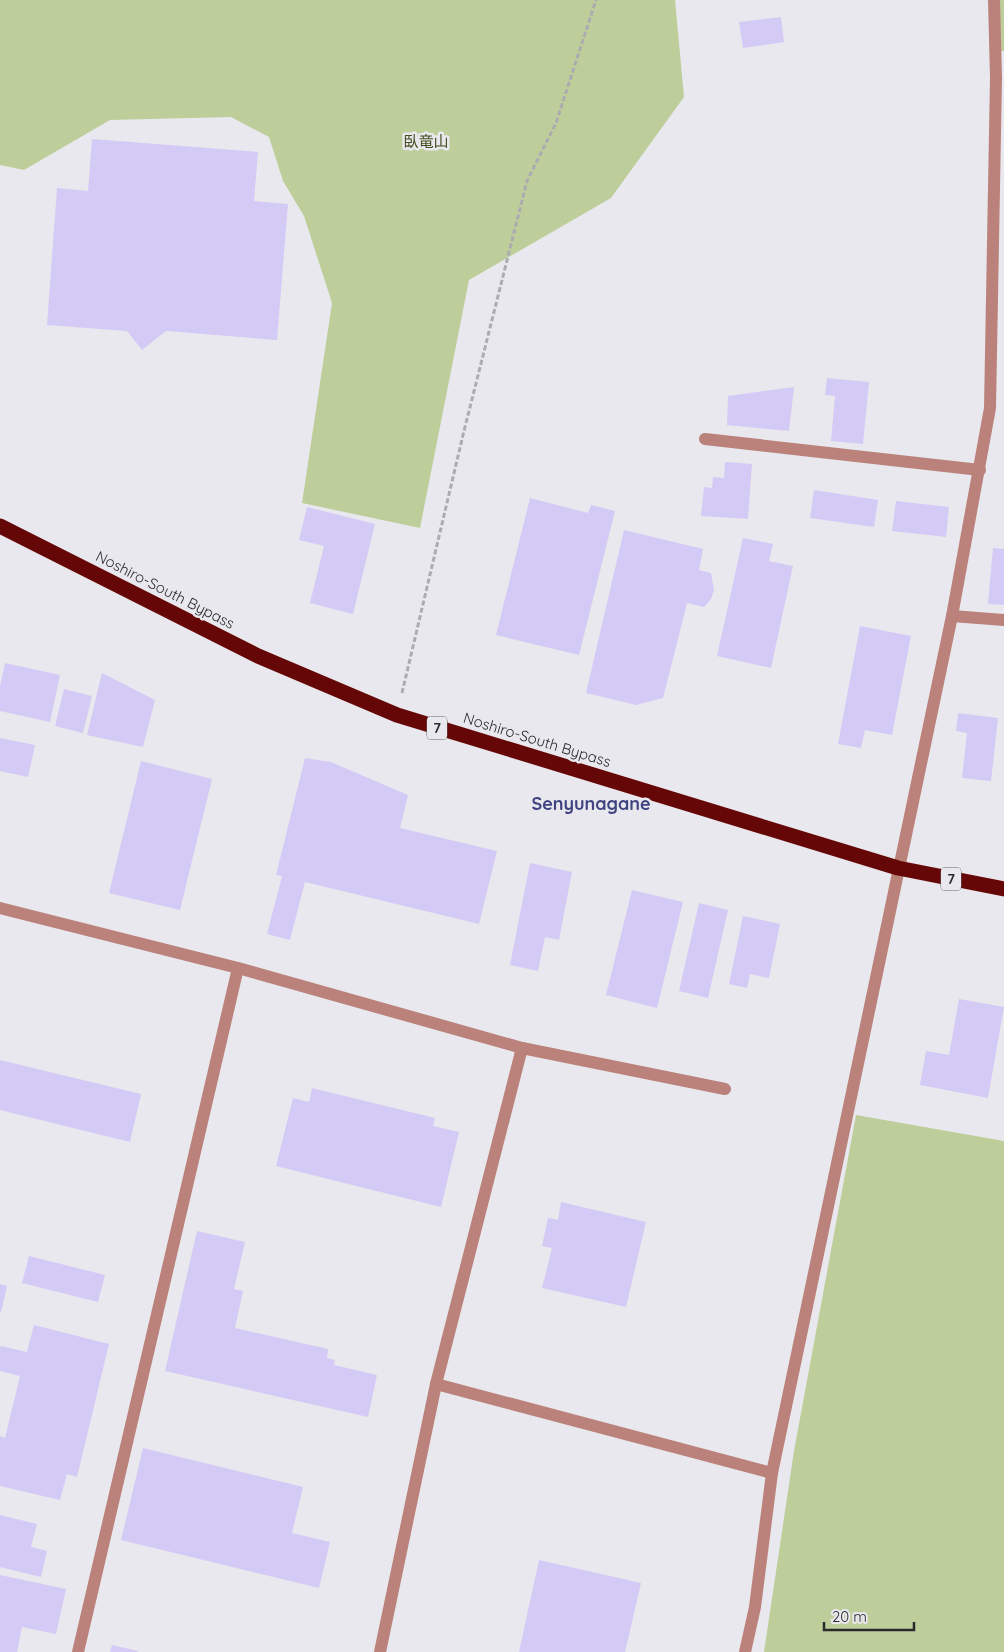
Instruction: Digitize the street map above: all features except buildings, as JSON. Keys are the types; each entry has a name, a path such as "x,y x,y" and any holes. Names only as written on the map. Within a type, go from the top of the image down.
{"highway":[{"name":"Noshiro-South Bypass","path":"0,526 258,656 397,716 898,868 1004,890"}],"street":[{"path":"745,1652 755,1607 772,1473 952,616 990,408 996,78 994,0"},
{"path":"705,439 980,470"},
{"path":"952,616 1004,620"},
{"path":"0,908 238,968 522,1048 725,1089"},
{"path":"78,1652 238,968"},
{"path":"380,1652 436,1384 522,1048"},
{"path":"436,1384 772,1473"}],"path":[{"path":"397,716 462,435 527,181 556,123 596,0"}],"green space":[{"name":"臥竜山","path":"0,0 675,0 684,97 611,198 469,280 420,528 302,503 332,303 304,216 283,181 269,137 231,117 110,120 24,170 0,165"},
{"path":"994,0 1004,0 1004,51 994,51"},
{"path":"856,1115 1004,1141 1004,1652 764,1652 794,1451"}],"district":[{"name":"Senyunagane","path":"591,804"}]}
